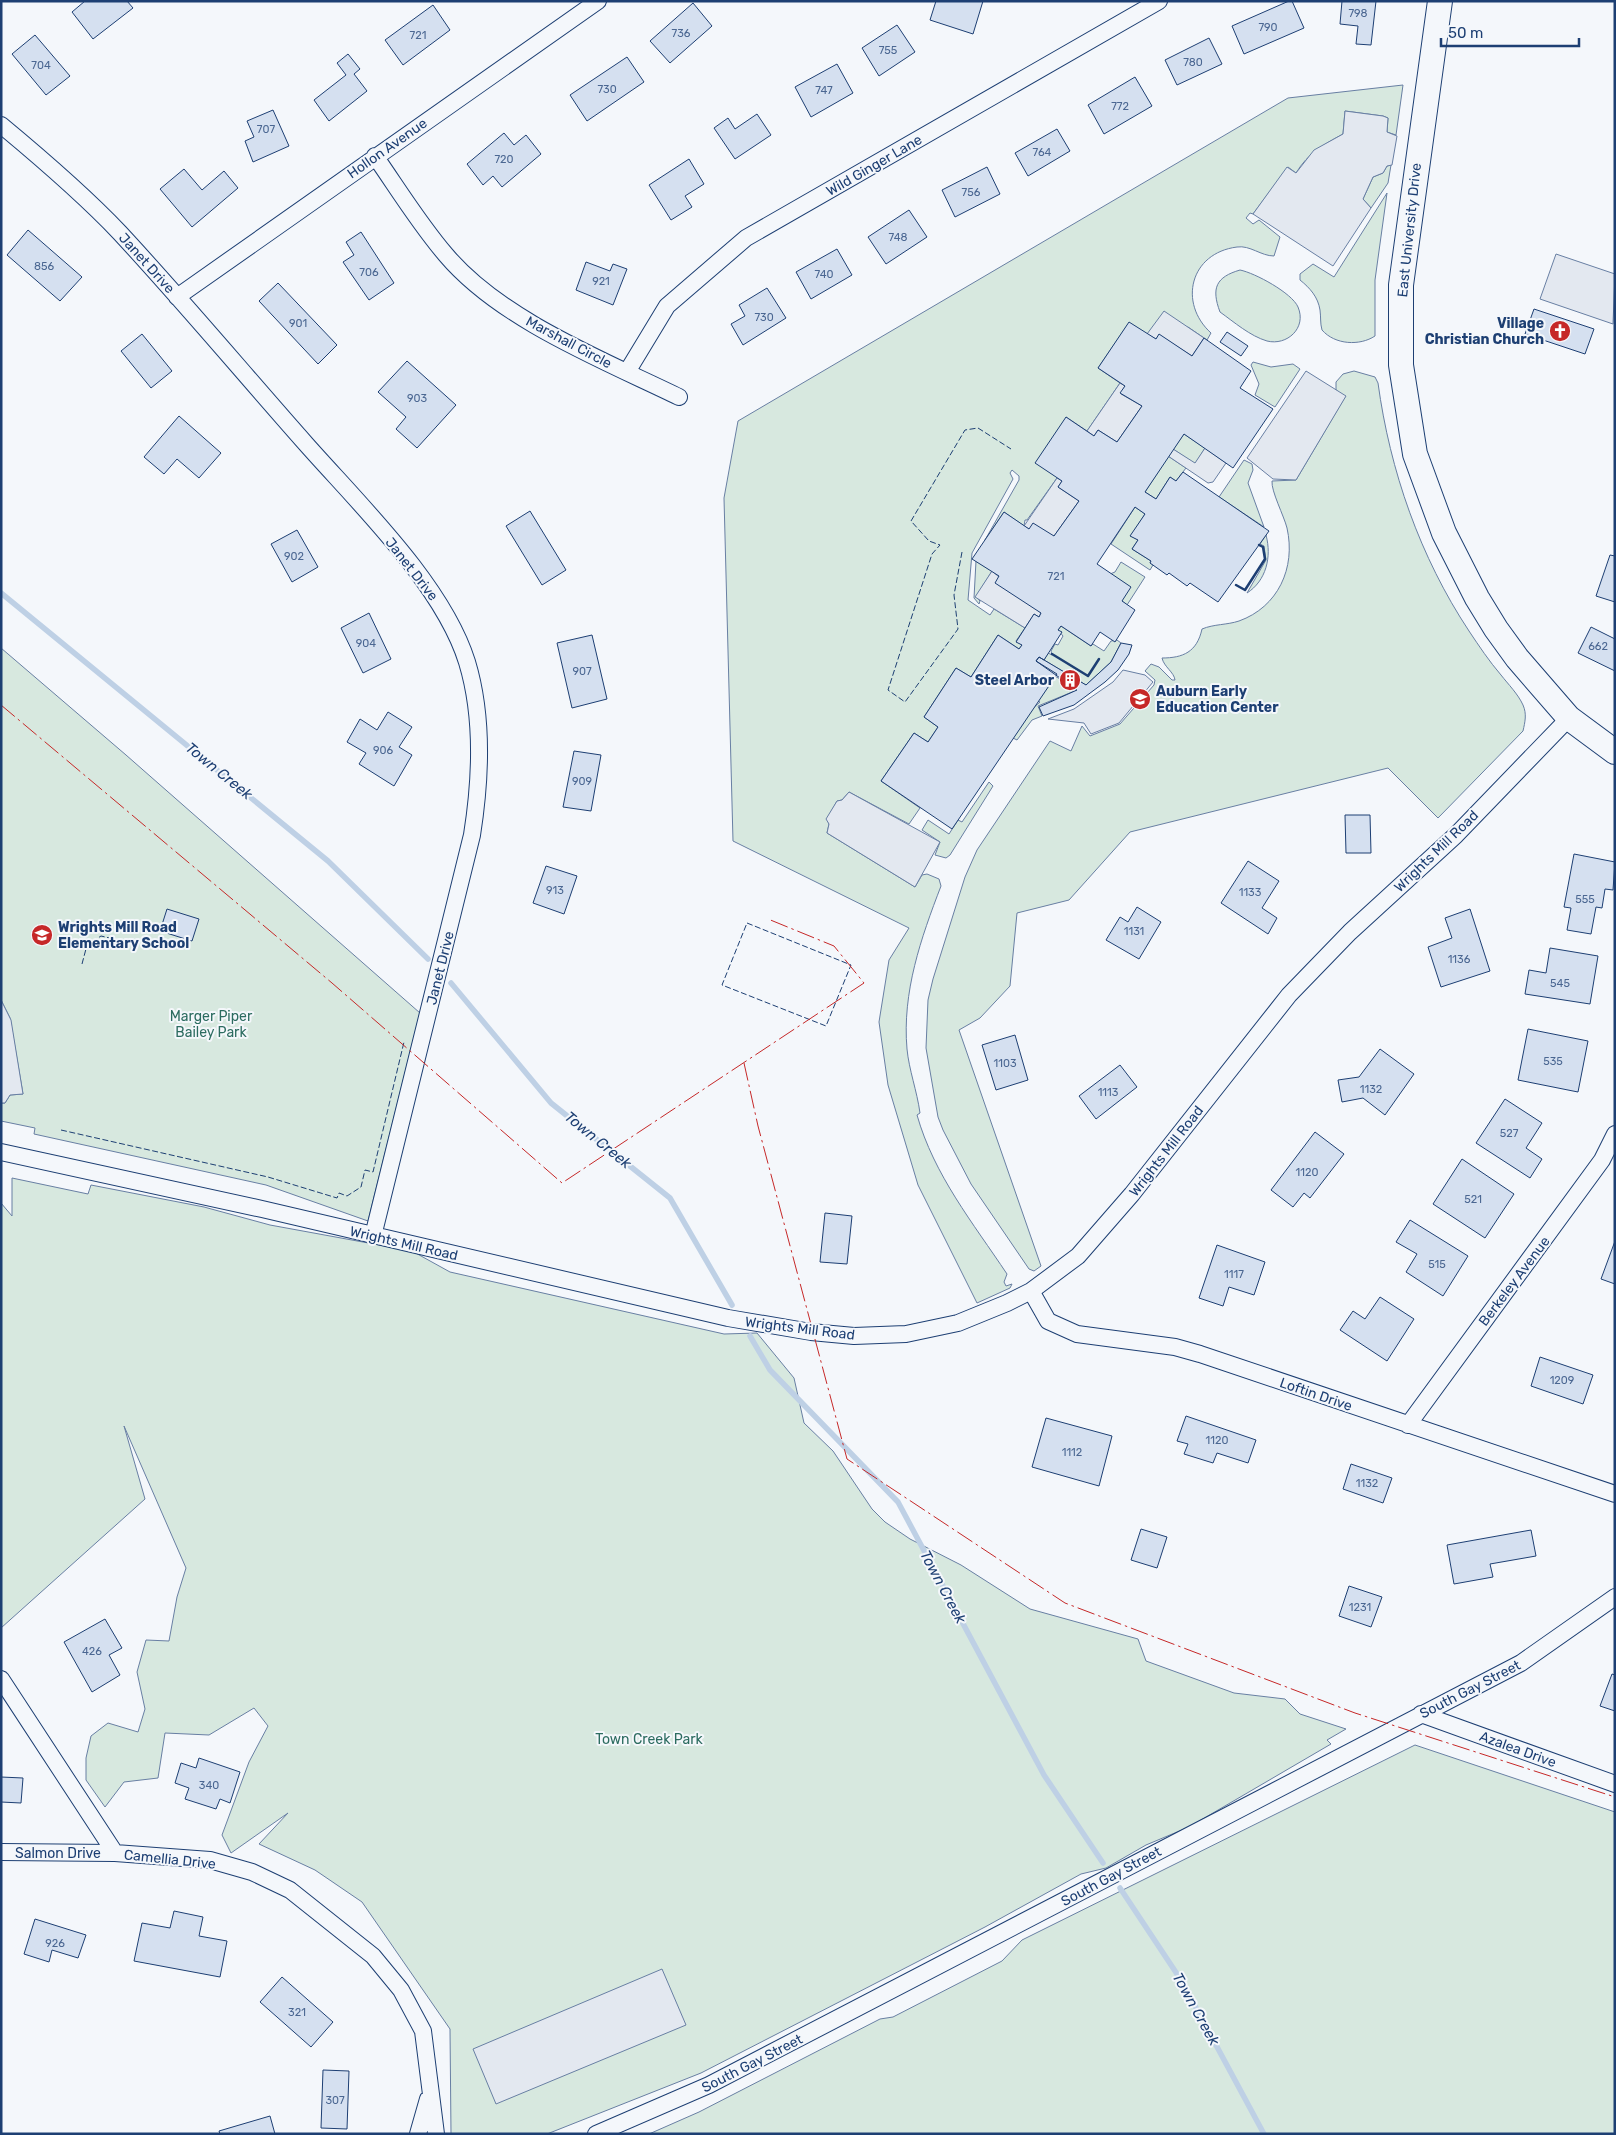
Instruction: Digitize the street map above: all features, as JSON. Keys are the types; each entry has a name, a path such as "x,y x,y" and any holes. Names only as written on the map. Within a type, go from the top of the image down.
{"main road":[{"name":"East University Drive","path":"1440,1 1401,286 1401,365 1406,409 1422,478 1459,566 1477,598 1517,658 1569,718 1615,752"}],"street":[{"name":"Hollon Avenue","path":"177,297 598,1"},
{"name":"Wild Ginger Lane","path":"627,372 667,306 746,238 1159,1"},
{"name":"Janet Drive","path":"1,125 58,173 112,225 374,521 429,587 451,623 467,662 479,725 479,790 472,835 373,1236"},
{"name":"Marshall Circle","path":"375,156 446,256 476,285 530,323 678,398"},
{"name":"Wrights Mill Road","path":"1,1152 262,1209 728,1318 837,1335 880,1336 932,1329 983,1314 1031,1291 1078,1256 1126,1201 1289,995 1350,932 1456,835 1569,718"},
{"name":"Berkeley Avenue","path":"1408,1425 1602,1160 1615,1134"},
{"name":"Loftin Drive","path":"1031,1291 1048,1321 1077,1334 1175,1347 1615,1494"},
{"name":"South Gay Street","path":"596,2134 709,2085 1521,1663 1615,1597"},
{"name":"Camellia Drive","path":"1,1679 115,1853 210,1860 252,1872 290,1890 373,1956 401,1990 423,2031 436,2134"},
{"name":"Azalea Drive","path":"1421,1714 1615,1784"},
{"name":"Salmon Drive","path":"1,1852 115,1853"},
{"name":"Camellia Drive","path":"418,2134 430,2092"}],"green space":[{"path":"1403,85 1396,135 1387,132 1388,118 1345,111 1343,134 1311,155 1296,173 1288,167 1253,214 1250,213 1246,218 1253,224 1259,220 1280,237 1274,256 1237,247 1221,251 1208,259 1199,269 1194,281 1192,294 1195,308 1201,321 1211,333 1207,340 1188,327 1152,330 1147,334 1129,323 1098,368 1120,383 1087,431 1066,417 1057,478 1027,520 1025,520 1024,526 1004,512 985,540 1019,480 1019,476 1012,470 1010,473 1013,479 972,553 968,600 990,615 994,609 1025,628 1016,641 1022,645 1019,649 998,635 971,677 956,668 924,717 938,727 928,742 914,733 881,781 920,808 909,824 849,792 842,800 837,801 827,819 829,824 827,833 915,887 922,875 927,874 939,879 941,886 920,945 910,986 906,1028 907,1049 920,1113 917,1115 933,1158 968,1217 1007,1274 1004,1282 1006,1286 1012,1284 1010,1288 977,1303 918,1185 888,1085 879,1022 889,960 909,928 733,841 724,498 738,421 1288,98"},
{"path":"1391,165 1388,183 1371,208 1363,199 1373,177 1383,173 1387,166"},
{"path":"1387,193 1375,280 1375,336 1355,342 1334,339 1322,330 1317,301 1300,280 1300,274 1313,264 1334,277"},
{"path":"1240,270 1272,284 1289,296 1298,307 1300,322 1293,334 1288,338 1274,342 1261,339 1220,312 1216,296 1218,285 1225,276"},
{"path":"1253,362 1271,367 1293,364 1300,369 1275,407 1255,395 1259,384 1251,365"},
{"path":"1354,371 1375,377 1378,383 1383,416 1399,481 1422,543 1452,603 1469,631 1521,701 1525,715 1523,731 1438,818 1388,768 1130,832 1069,900 1017,913 1010,986 980,1018 959,1030 1041,1266 1034,1271 1029,1269 971,1184 938,1117 926,1048 928,1000 965,877 977,850 1050,741 1071,751 1082,726 1090,736 1120,724 1154,685 1155,680 1145,671 1151,664 1159,667 1172,680 1175,680 1162,658 1183,655 1197,643 1202,629 1239,621 1253,615 1274,596 1286,571 1289,543 1287,528 1272,481 1296,480 1345,397 1336,390 1336,382 1343,374"},
{"path":"1184,434 1205,448 1195,464 1173,449"},
{"path":"1168,456 1186,468 1176,481 1170,477 1156,499 1145,492"},
{"path":"1244,460 1252,464 1253,470 1248,483 1264,527 1219,497"},
{"path":"1135,507 1145,514 1131,536 1138,540 1132,549 1151,561 1150,563 1153,565 1150,570 1111,544"},
{"path":"1266,535 1268,560 1266,568 1259,582 1247,593 1266,560 1264,546 1260,544"},
{"path":"976,561 992,571 976,597 980,601 979,604 974,598"},
{"path":"1121,562 1145,577 1127,605 1122,601 1110,574 1115,572"},
{"path":"1061,626 1091,646 1093,644 1104,651 1111,641 1117,640 1121,643 1111,662 1086,685 1044,660 1048,653 1052,655 1051,651 1055,644 1058,645 1063,636 1058,630"},
{"name":"Marger Piper Bailey Park","path":"1,648 420,1013 368,1221 266,1185 34,1134 35,1128 1,1121 1,1103 5,1103 10,1095 23,1094 10,1018 1,1000"},
{"path":"1055,676 1077,690 1038,706 1042,716 1032,720 1017,740 1013,738 1032,709 1040,702 1038,701"},
{"path":"989,782 993,786 950,855 946,858 935,855 940,842 922,830 928,820 949,834 958,820 962,822"},
{"name":"Town Creek Park","path":"12,1178 88,1194 91,1185 204,1207 270,1225 412,1251 450,1272 724,1334 757,1333 794,1378 804,1423 833,1451 872,1509 885,1522 910,1539 961,1565 1030,1609 1138,1639 1146,1661 1234,1693 1285,1699 1300,1714 1346,1729 1327,1740 1331,1744 1189,1827 1146,1845 1106,1868 1081,1874 985,1927 701,2073 547,2134 451,2134 450,2029 362,1902 315,1870 259,1844 288,1813 231,1853 222,1835 249,1762 268,1726 254,1708 209,1735 165,1733 158,1778 124,1782 105,1807 86,1780 86,1758 91,1736 108,1723 138,1732 145,1709 137,1672 146,1640 169,1641 177,1597 186,1568 124,1426 145,1499 1,1628 1,1203 12,1216"},
{"path":"1415,1745 1615,1812 1615,2134 649,2134 699,2112 880,2019 893,2017 1002,1961 1022,1940"}],"shaded area":[{"path":"1345,111 1388,118 1387,132 1397,136 1392,165 1387,166 1383,173 1373,177 1363,199 1371,208 1333,266 1253,214 1287,167 1296,173 1314,150 1343,134"},
{"path":"1556,254 1615,274 1613,324 1540,299"},
{"path":"1164,311 1204,338 1192,356 1159,335 1156,339 1147,334"},
{"path":"1306,371 1346,396 1296,480 1273,479 1247,458"},
{"path":"1120,383 1125,386 1121,394 1142,406 1117,442 1098,430 1094,436 1087,431"},
{"path":"1205,448 1226,463 1213,482 1208,483 1168,456 1173,449 1195,463"},
{"path":"1057,478 1062,481 1058,487 1079,501 1054,536 1024,526"},
{"path":"992,571 1041,613 1039,617 1034,614 1025,628 975,597"},
{"path":"1123,670 1145,675 1153,682 1119,723 1091,734 1084,723 1048,719 1074,709 1113,682"},
{"path":"849,792 940,842 915,887 827,833 829,824 826,819 837,801 842,800"},
{"path":"1,1000 11,1020 23,1094 10,1095 5,1103 1,1103"},
{"path":"662,1969 686,2025 496,2104 473,2049"}],"building":[{"path":"85,1 127,1 133,8 93,39 72,12"},
{"path":"936,1 983,1 973,34 930,20"},
{"path":"1292,1 1304,28 1244,54 1232,26"},
{"path":"1342,1 1376,1 1371,45 1356,44 1358,26 1340,24"},
{"path":"693,3 712,26 670,63 650,41"},
{"path":"433,5 450,30 403,65 385,40"},
{"path":"897,25 915,52 879,76 862,48"},
{"path":"35,35 70,76 46,95 12,54"},
{"path":"1209,38 1222,64 1177,85 1165,60"},
{"path":"348,54 360,69 354,74 367,91 329,121 314,100 346,75 337,63"},
{"path":"627,57 644,82 587,121 570,95"},
{"path":"837,64 853,93 811,117 795,87"},
{"path":"1135,77 1152,106 1104,134 1088,105"},
{"path":"273,110 289,146 253,162 245,141 254,137 247,121"},
{"path":"757,114 771,135 735,159 714,128 728,118 735,129"},
{"path":"1057,129 1070,151 1028,176 1015,153"},
{"path":"504,133 514,145 526,135 541,154 502,187 493,176 483,185 467,164"},
{"path":"689,159 704,184 685,196 692,207 671,220 649,185"},
{"path":"987,167 1000,194 955,217 942,190"},
{"path":"184,169 202,190 224,171 238,188 192,227 160,189"},
{"path":"909,210 927,237 886,264 868,237"},
{"path":"28,230 82,277 60,301 7,255"},
{"path":"361,232 394,283 369,300 343,262 354,255 346,242"},
{"path":"837,249 852,275 811,299 796,272"},
{"path":"586,262 610,271 613,264 627,269 613,305 576,290"},
{"path":"278,283 337,345 318,364 259,301"},
{"path":"767,288 786,318 743,345 731,324 745,316 739,305"},
{"name":"Village Christian Church","path":"1534,309 1594,329 1585,354 1525,334"},
{"path":"1129,322 1156,339 1159,334 1192,356 1204,338 1251,371 1240,388 1273,409 1233,468 1184,434 1145,492 1156,499 1170,477 1176,481 1183,472 1269,531 1218,602 1190,583 1187,586 1169,573 1167,575 1150,563 1151,561 1132,549 1138,540 1130,536 1145,514 1135,507 1097,564 1131,587 1122,601 1135,610 1115,642 1100,632 1091,646 1061,626 1058,630 1062,632 1044,660 1039,657 1036,661 1057,674 952,829 881,781 914,733 928,742 938,727 924,717 956,668 971,677 998,635 1019,649 1022,645 1016,642 1034,614 1039,617 1041,613 995,583 999,576 972,559 1004,512 1029,529 1033,523 1054,536 1079,501 1058,487 1062,481 1035,463 1066,417 1094,436 1098,430 1117,442 1142,406 1120,393 1125,386 1098,368"},
{"path":"1227,332 1248,346 1241,356 1220,342"},
{"path":"142,334 172,371 151,388 121,351"},
{"path":"407,361 456,405 417,448 396,429 406,417 378,392"},
{"path":"179,416 221,453 199,478 177,459 164,474 144,457"},
{"path":"530,511 566,570 542,585 506,526"},
{"path":"297,530 318,567 292,582 271,544"},
{"path":"1610,555 1615,556 1615,602 1596,596"},
{"path":"369,613 391,659 363,673 341,628"},
{"path":"1591,627 1615,639 1615,671 1578,653"},
{"path":"592,635 607,699 572,708 557,643"},
{"name":"Steel Arbor","path":"1121,643 1132,645 1129,654 1118,670 1074,705 1043,716 1039,707 1077,690 1036,661 1039,657 1086,685 1111,662"},
{"path":"388,712 412,727 399,747 412,755 394,786 359,764 366,753 347,742 360,719 377,730"},
{"path":"574,751 601,755 591,811 563,807"},
{"path":"1345,815 1370,815 1371,853 1346,853"},
{"path":"1574,854 1615,862 1613,890 1605,889 1602,908 1596,907 1591,934 1567,930 1571,908 1564,907"},
{"path":"1248,861 1279,881 1262,908 1277,918 1268,934 1221,903"},
{"path":"546,866 577,876 564,914 533,903"},
{"path":"1137,907 1161,922 1139,959 1106,940 1120,917 1128,922"},
{"path":"167,909 199,919 192,941 160,931"},
{"path":"1470,909 1490,971 1441,987 1428,947 1452,938 1445,918"},
{"path":"1550,948 1598,956 1590,1004 1525,994 1529,970 1546,973"},
{"path":"1528,1029 1588,1041 1578,1092 1518,1080"},
{"path":"1015,1035 1028,1080 996,1090 982,1045"},
{"path":"1380,1049 1414,1074 1385,1115 1363,1098 1342,1102 1338,1080 1359,1077"},
{"path":"1120,1065 1137,1087 1096,1119 1079,1096"},
{"path":"1505,1099 1542,1123 1526,1148 1542,1159 1530,1178 1476,1143"},
{"path":"1315,1132 1344,1154 1310,1198 1304,1193 1293,1207 1271,1190"},
{"path":"1462,1159 1514,1194 1485,1238 1433,1204"},
{"path":"825,1213 852,1216 847,1264 820,1262"},
{"path":"1410,1220 1468,1256 1443,1296 1406,1272 1417,1254 1396,1242"},
{"path":"1615,1241 1615,1284 1601,1279"},
{"path":"1217,1245 1265,1262 1254,1295 1229,1287 1223,1306 1199,1298"},
{"path":"1380,1297 1414,1319 1387,1361 1340,1330 1353,1311 1365,1319"},
{"path":"1540,1357 1593,1375 1583,1404 1531,1386"},
{"path":"1186,1416 1256,1440 1248,1463 1217,1453 1213,1463 1184,1454 1188,1444 1177,1441"},
{"path":"1046,1418 1112,1436 1099,1486 1032,1467"},
{"path":"1351,1464 1392,1478 1383,1503 1343,1489"},
{"path":"1141,1529 1167,1537 1157,1568 1131,1560"},
{"path":"1531,1530 1536,1556 1490,1564 1493,1577 1454,1584 1447,1545"},
{"path":"1349,1586 1382,1597 1371,1627 1339,1616"},
{"path":"105,1619 122,1648 109,1655 120,1675 92,1692 64,1642"},
{"path":"1612,1674 1615,1675 1615,1711 1600,1706"},
{"path":"199,1758 240,1772 230,1803 220,1799 216,1809 185,1799 189,1788 175,1783 181,1763 196,1768"},
{"path":"1,1777 23,1778 21,1803 1,1802"},
{"path":"174,1911 203,1917 199,1936 227,1941 220,1977 134,1961 142,1923 170,1928"},
{"path":"35,1919 86,1935 78,1958 52,1950 49,1962 24,1954"},
{"path":"282,1977 333,2022 311,2047 260,2002"},
{"path":"323,2070 349,2071 347,2129 321,2128"},
{"path":"270,2116 275,2134 220,2134 219,2131"}],"waterway":[{"name":"Town Creek","path":"1,593 328,861 428,959"},
{"name":"Town Creek","path":"451,983 551,1103 670,1198 732,1305"},
{"name":"Town Creek","path":"750,1336 770,1370 898,1502 1044,1775 1103,1863"},
{"name":"Town Creek","path":"1120,1888 1181,1980 1264,2134"}],"fence":[{"path":"962,552 954,595 958,629 905,702 888,690 932,554 940,545 929,541 911,521 965,430 978,428 1011,449"},
{"path":"747,923 851,965 826,1026 722,985 747,923"},
{"path":"82,964 87,945 101,936 118,940"},
{"path":"61,1130 268,1177 337,1198 339,1193 347,1196 361,1187 365,1170 373,1172 404,1042"}],"wall":[{"path":"1236,585 1245,590 1265,559 1263,547 1259,545"},
{"path":"1052,654 1088,676 1099,659"}],"power":[{"path":"1,705 332,983 562,1183 864,983 834,946 768,919"},
{"path":"744,1063 758,1126 847,1459 1065,1603 1355,1713 1615,1797"}],"place":[{"name":"Village Christian Church","path":"1560,331"},
{"name":"Steel Arbor","path":"1070,680"},
{"name":"Auburn Early Education Center","path":"1140,699"},
{"name":"Wrights Mill Road Elementary School","path":"42,935"}]}
